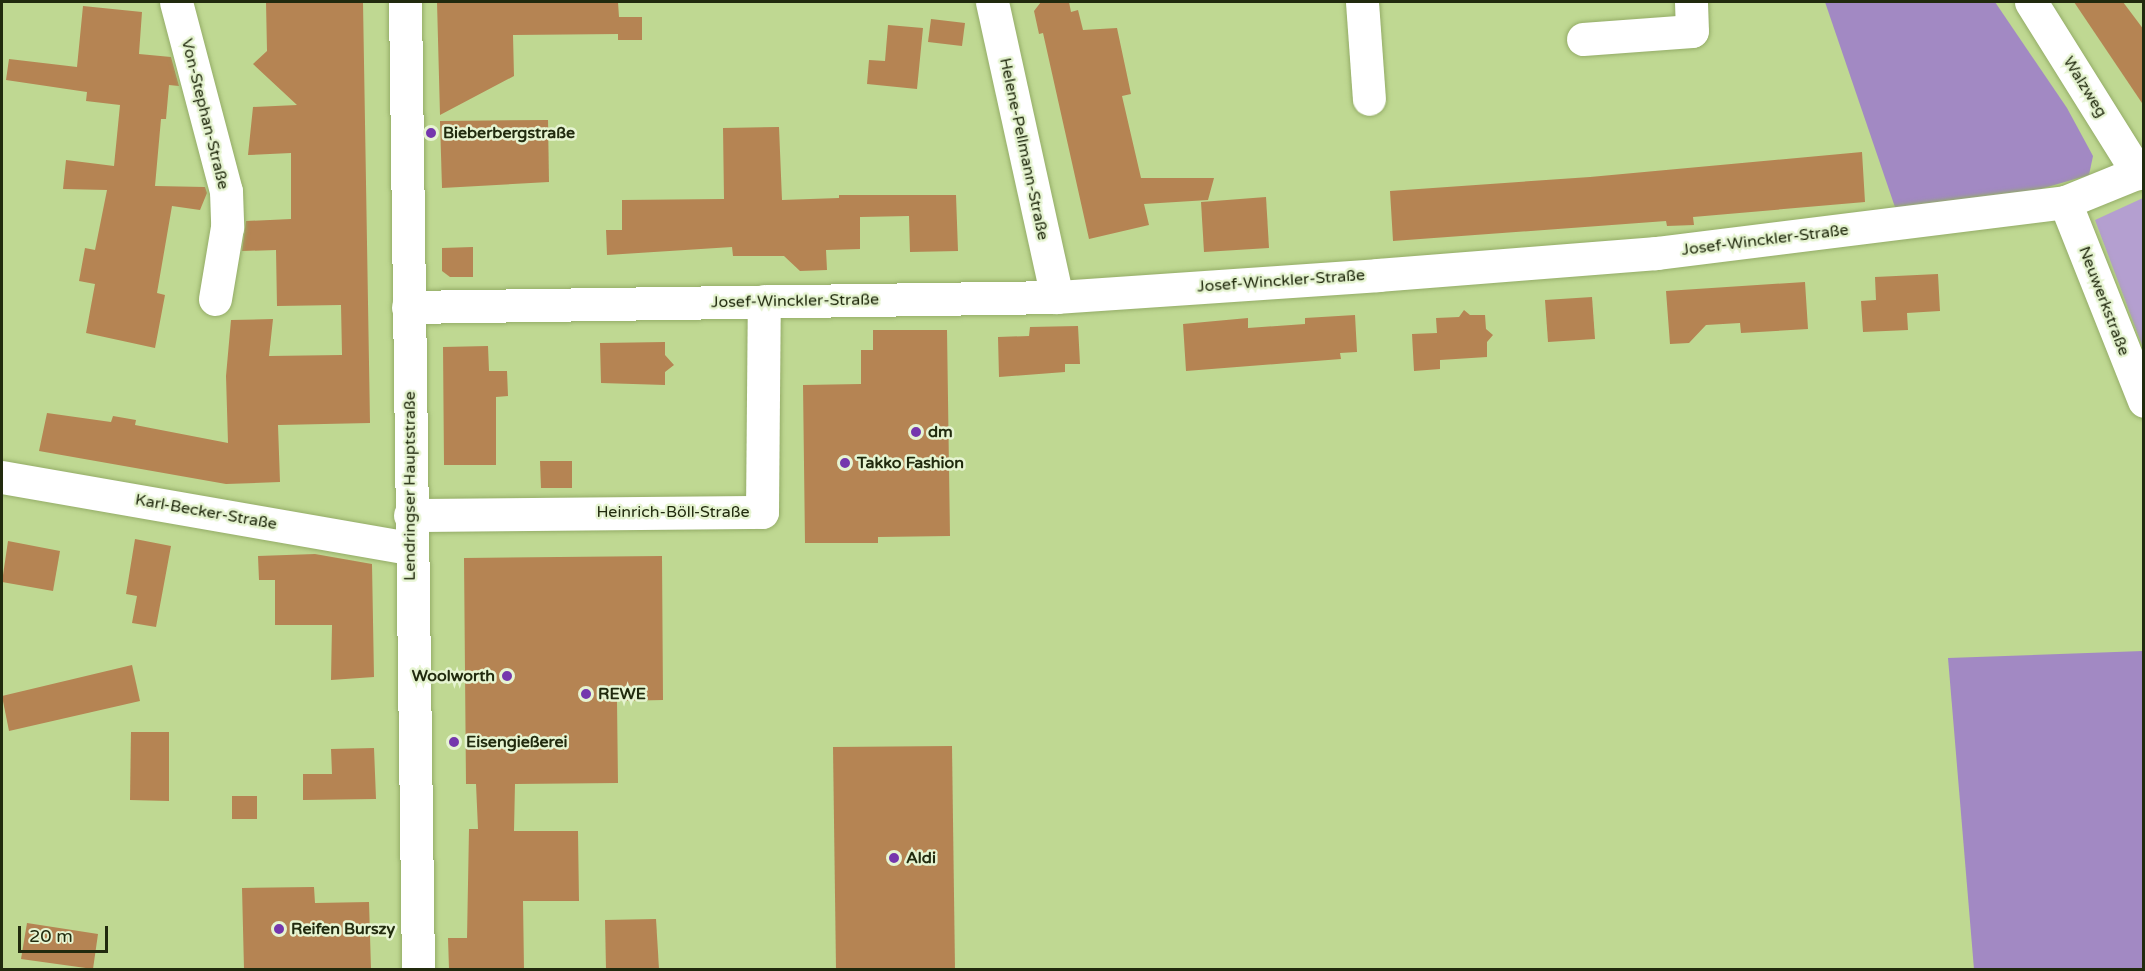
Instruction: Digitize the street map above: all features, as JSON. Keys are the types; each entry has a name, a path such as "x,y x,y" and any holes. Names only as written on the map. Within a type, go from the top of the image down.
{"street":[{"name":"Von-Stephan-Straße","path":"176,2 226,191 227,227 215,298"},
{"name":"Lendringser Hauptstraße","path":"405,2 417,969"},
{"name":"Helene-Pellmann-Straße","path":"992,2 1057,297"},
{"path":"1362,2 1369,99"},
{"path":"1583,39 1692,32 1691,2"},
{"name":"Walzweg","path":"2031,2 2141,172"},
{"name":"Josef-Winckler-Straße","path":"408,307 1057,297 1656,253 2065,202 2141,172"},
{"name":"Neuwerkstraße","path":"2065,202 2144,401"},
{"name":"Heinrich-Böll-Straße","path":"410,515 762,512 764,301"},
{"name":"Karl-Becker-Straße","path":"2,477 410,548"}],"shaded area":[{"path":"1825,2 1995,2 2067,108 2093,156 2089,175 2023,194 1897,213"},
{"path":"2143,198 2143,348 2095,220"},
{"path":"2143,651 2143,969 1974,969 1948,658"}],"building":[{"path":"266,2 363,2 370,423 278,425 280,482 226,484 39,451 47,413 111,422 113,416 136,420 135,425 228,443 226,376 231,320 273,319 269,356 342,355 341,305 277,306 276,250 242,251 246,221 291,219 291,153 248,155 253,107 297,105 253,64 267,51"},
{"path":"437,2 618,2 619,17 642,17 642,40 618,40 618,34 513,35 514,76 440,115"},
{"path":"1041,2 1069,2 1071,12 1078,10 1083,30 1117,28 1131,94 1122,96 1141,178 1214,178 1208,200 1144,204 1149,225 1089,239 1043,33 1039,34 1034,11"},
{"path":"2074,2 2123,2 2144,30 2144,106"},
{"path":"83,6 142,12 139,54 171,57 179,86 169,85 166,119 161,119 155,186 205,187 207,193 200,210 172,206 157,293 165,295 155,348 86,333 95,284 79,281 85,248 95,250 107,190 63,189 66,160 114,166 120,105 86,101 87,92 6,80 9,59 77,67"},
{"path":"931,19 965,23 962,46 928,42"},
{"path":"888,25 923,28 917,89 867,84 869,60 885,61"},
{"path":"548,120 549,182 442,188 440,121"},
{"path":"779,127 782,200 839,198 839,195 956,195 958,251 910,252 909,216 860,217 860,249 826,250 827,270 800,271 784,256 733,256 732,247 607,255 606,230 622,230 622,200 724,199 723,128"},
{"path":"1862,152 1865,202 1693,217 1694,225 1667,226 1666,221 1393,241 1390,191 1590,177"},
{"path":"1266,197 1269,248 1204,252 1201,202"},
{"path":"473,247 473,277 450,277 442,271 442,248"},
{"path":"1938,274 1940,311 1907,313 1908,330 1863,332 1861,301 1876,300 1875,277"},
{"path":"1805,282 1808,329 1741,333 1740,323 1706,325 1689,343 1670,344 1666,291"},
{"path":"1592,297 1595,339 1548,342 1545,300"},
{"path":"1464,310 1470,315 1485,315 1486,329 1493,335 1487,342 1487,357 1440,360 1440,369 1414,371 1412,334 1437,333 1436,318 1459,317"},
{"path":"1355,315 1357,352 1340,353 1341,359 1186,371 1183,324 1248,318 1248,328 1305,324 1305,318"},
{"path":"1078,326 1080,364 1065,364 1065,372 999,377 998,337 1029,336 1030,327"},
{"path":"873,330 947,330 950,536 878,537 878,543 805,543 803,385 861,384 861,350 873,350"},
{"path":"665,342 665,355 674,365 665,372 665,385 601,383 600,343"},
{"path":"488,346 489,371 507,371 508,396 496,397 496,465 444,465 443,347"},
{"path":"540,461 572,461 572,488 541,488"},
{"path":"135,539 171,546 156,627 132,623 137,596 126,594"},
{"path":"8,541 60,551 53,591 2,582"},
{"path":"315,554 372,564 374,677 331,680 332,625 275,625 275,580 259,580 258,556"},
{"path":"662,556 663,700 617,701 618,783 515,784 514,831 578,831 579,901 523,901 524,969 449,969 448,938 467,938 469,829 478,829 476,784 466,784 464,558"},
{"path":"132,665 140,701 9,731 2,696"},
{"path":"131,732 169,732 169,801 130,800"},
{"name":"Aldi","path":"952,746 955,969 836,969 833,747"},
{"path":"374,748 376,799 303,800 303,774 332,774 331,749"},
{"path":"232,796 257,796 257,819 232,819"},
{"name":"Reifen Burszy","path":"314,887 315,903 369,902 371,969 244,969 242,888"},
{"path":"656,919 659,969 606,969 605,920"},
{"path":"27,923 98,934 93,969 21,959"}],"place":[{"name":"Bieberbergstraße","path":"431,133"},
{"name":"dm","path":"916,432"},
{"name":"Takko Fashion","path":"845,463"},
{"name":"Woolworth","path":"507,676"},
{"name":"REWE","path":"586,694"},
{"name":"Eisengießerei","path":"454,742"},
{"name":"Aldi","path":"894,858"},
{"name":"Reifen Burszy","path":"279,929"}]}
